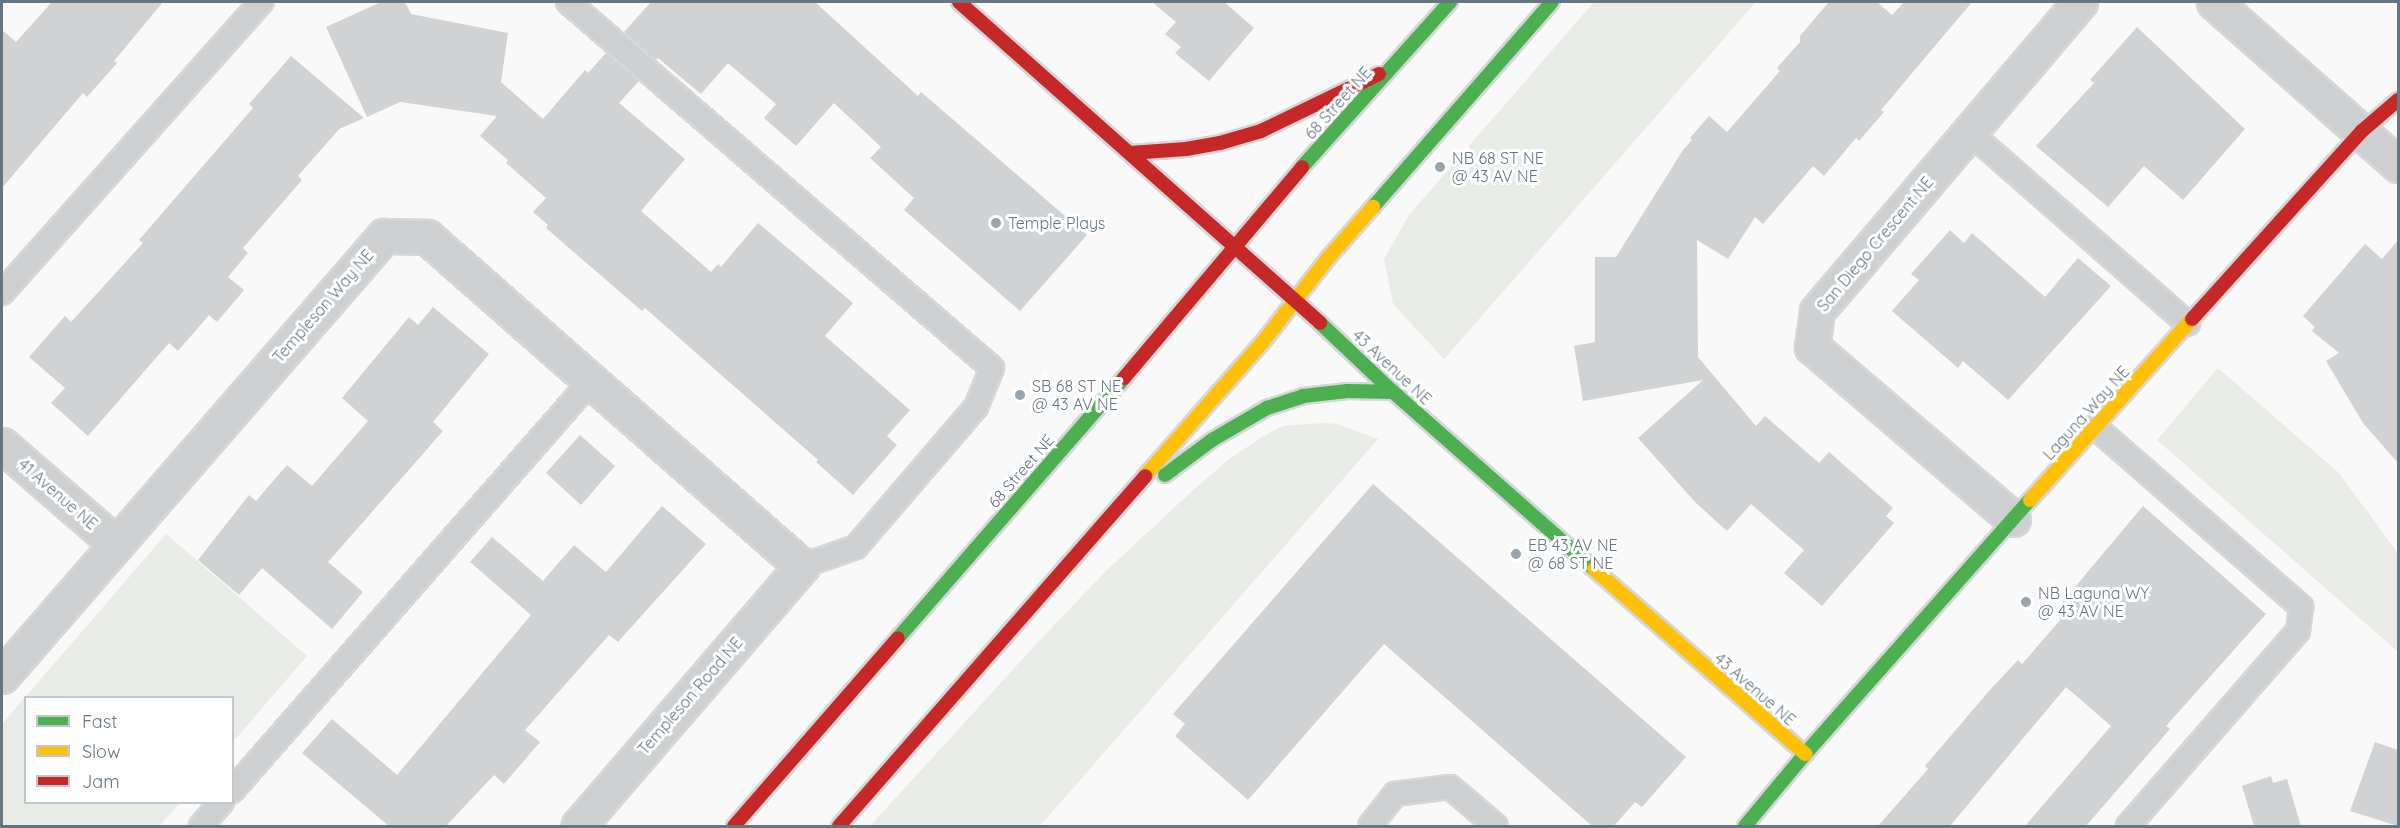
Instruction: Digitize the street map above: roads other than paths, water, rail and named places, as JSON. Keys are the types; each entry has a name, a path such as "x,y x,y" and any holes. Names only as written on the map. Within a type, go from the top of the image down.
{"main road":[{"name":"43 Avenue NE","path":"958,2 1130,153 1393,392 1804,754"},
{"name":"68 Street NE","path":"734,826 1201,290 1233,246 1450,2"},
{"path":"839,826 1262,343 1294,301 1552,2"},
{"path":"1130,153 1186,149 1220,143 1262,131 1394,66"},
{"name":"Laguna Way NE","path":"1745,826 1804,754 2095,427 2362,131 2398,100"},
{"path":"1115,511 1212,440 1267,408 1303,396 1348,391 1393,392"}],"street":[{"name":"San Diego Crescent NE","path":"2013,519 1812,347 1817,311 2080,2"},
{"path":"2214,2 2398,165"},
{"name":"Templeson Way NE","path":"2,676 115,543 384,236 427,237 802,566"},
{"name":"41 Avenue NE","path":"2,445 115,543"},
{"name":"Templeson Road NE","path":"578,826 802,566"}],"lane":[{"path":"2,293 261,2"},
{"path":"568,2 992,368 976,407 856,547 802,566"},
{"path":"1969,132 2188,324"},
{"path":"234,789 591,381"},
{"path":"2095,427 2301,607 2298,631 2128,826"},
{"path":"1370,826 1395,794 1450,787 1496,826"},
{"path":"201,826 220,804"}],"place":[{"name":"NB 68 ST NE @ 43 AV NE","path":"1440,167"},
{"name":"Temple Plays","path":"996,223"},
{"name":"SB 68 ST NE @ 43 AV NE","path":"1020,395"},
{"name":"EB 43 AV NE @ 68 ST NE","path":"1516,554"},
{"name":"NB Laguna WY @ 43 AV NE","path":"2026,602"}]}
